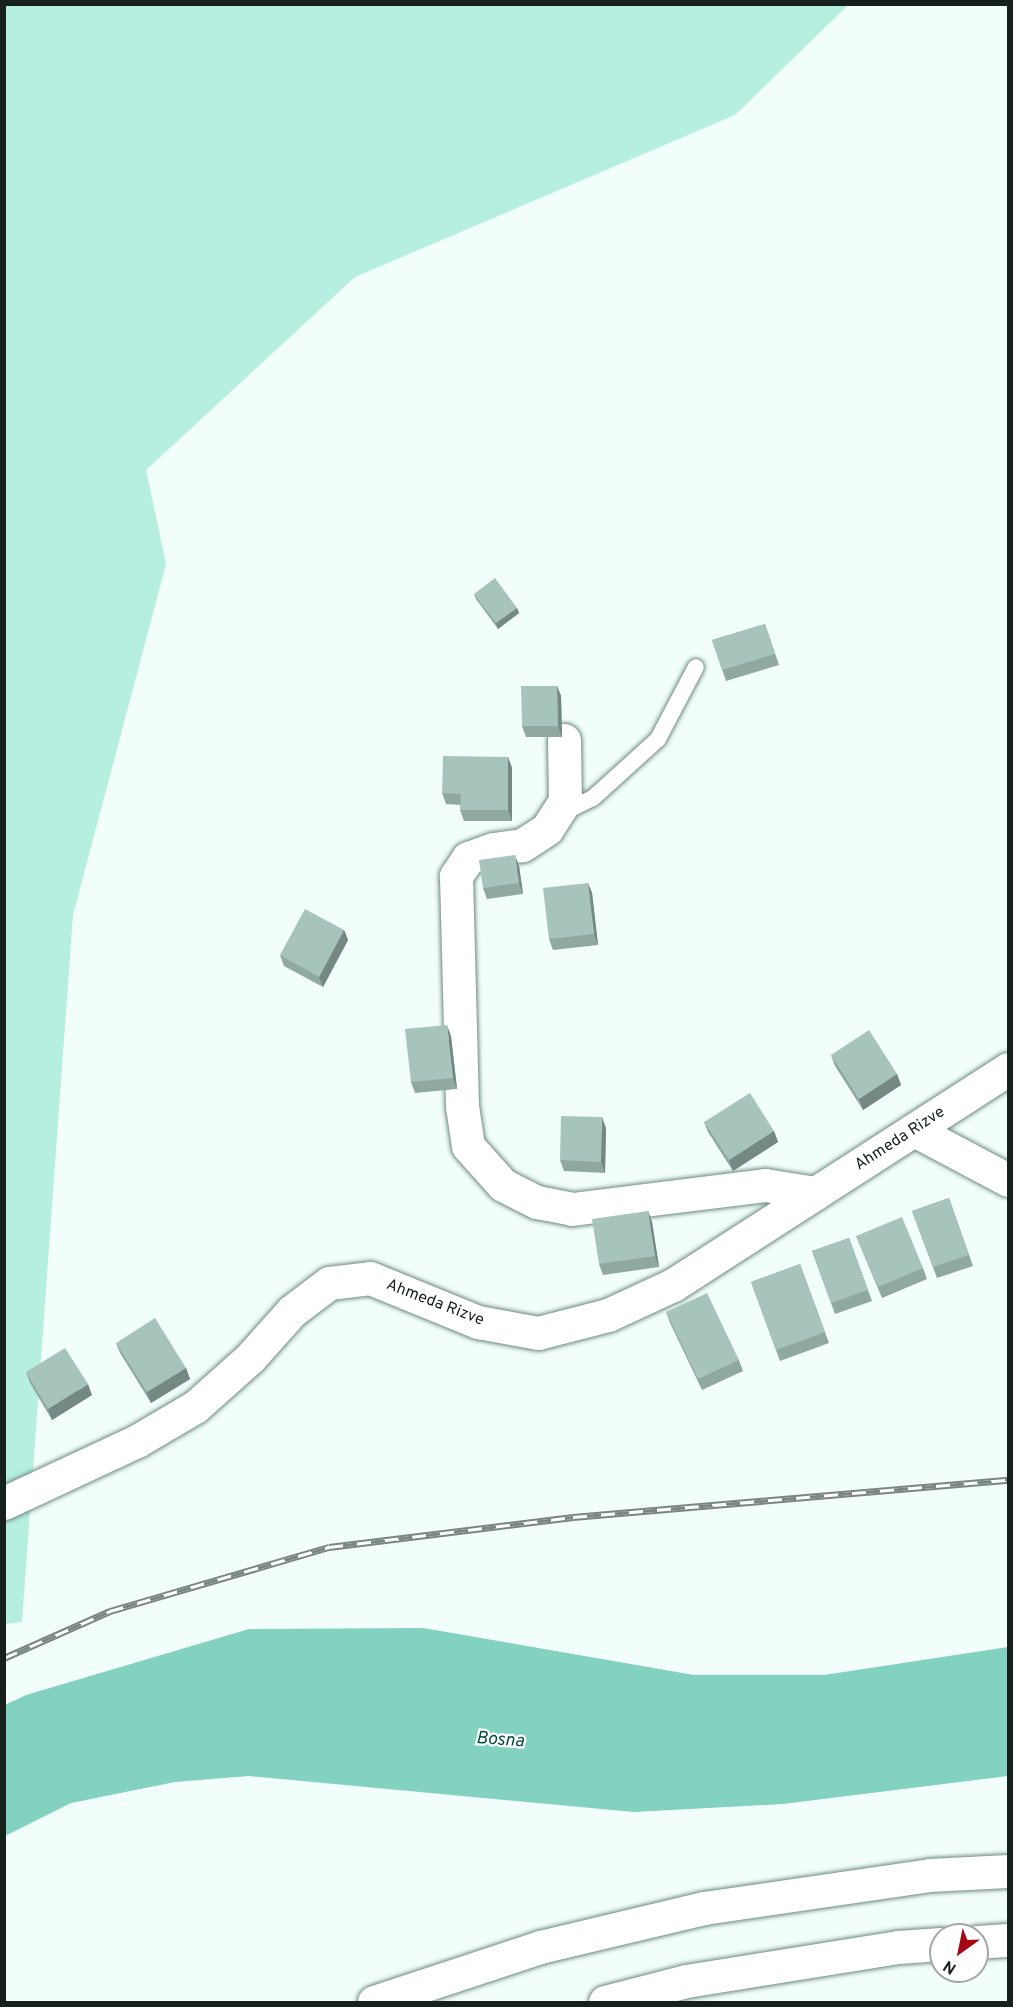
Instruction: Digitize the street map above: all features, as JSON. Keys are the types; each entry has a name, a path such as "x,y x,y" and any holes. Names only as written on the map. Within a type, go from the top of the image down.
{"main road":[{"path":"564,740 565,801 547,829 522,845 468,858 456,876 462,1106 468,1146 503,1185 537,1202 572,1209 765,1185 815,1193"},
{"name":"Ahmeda Rizve","path":"4,1503 137,1441 195,1407 250,1358 292,1311 329,1283 370,1278 478,1322 538,1333 608,1315 673,1285 1008,1069"},
{"path":"914,1130 1008,1180"},
{"path":"374,2002 540,1947 704,1908 929,1875 1008,1871"},
{"path":"989,1941 1008,1940"},
{"path":"605,2002 686,1981 898,1947 929,1945"}],"lane":[{"path":"555,816 593,798 658,739 696,667"}],"shaded area":[{"path":"5,5 848,5 735,115 355,277 146,470 166,564 73,915 22,1622 5,1624"}],"water":[{"name":"Bosna","path":"423,1628 694,1675 824,1675 1008,1647 1008,1776 783,1804 634,1812 249,1776 175,1782 71,1803 5,1836 5,1705 26,1695 249,1629"}],"building":[{"path":"495,578 517,608 496,623 474,594"},
{"path":"765,624 775,654 722,670 712,640"},
{"path":"521,686 557,686 558,726 522,726"},
{"path":"443,756 508,757 508,810 460,810 461,794 442,793"},
{"path":"515,855 519,883 483,888 479,860"},
{"path":"588,883 594,934 549,939 543,888"},
{"path":"305,909 344,930 319,977 280,955"},
{"path":"447,1025 453,1078 411,1082 405,1029"},
{"path":"869,1030 897,1074 859,1099 831,1055"},
{"path":"750,1093 774,1131 729,1160 704,1122"},
{"path":"561,1116 602,1117 601,1162 560,1160"},
{"path":"949,1198 969,1255 933,1267 912,1211"},
{"path":"648,1211 655,1256 599,1264 592,1219"},
{"path":"902,1217 923,1268 878,1287 856,1236"},
{"path":"849,1238 868,1290 831,1303 812,1251"},
{"path":"800,1264 825,1332 776,1350 751,1282"},
{"path":"707,1293 739,1360 698,1379 666,1312"},
{"path":"155,1318 186,1368 147,1392 116,1343"},
{"path":"65,1348 88,1384 48,1409 26,1372"}],"railway":[{"path":"4,1658 110,1611 329,1547 573,1517 1008,1480"}]}
